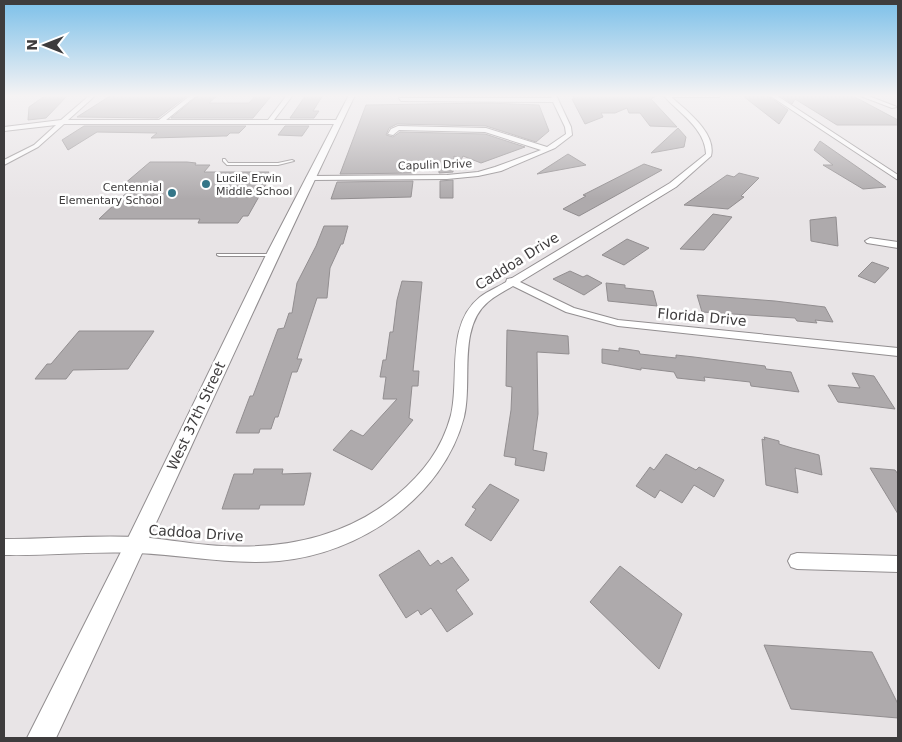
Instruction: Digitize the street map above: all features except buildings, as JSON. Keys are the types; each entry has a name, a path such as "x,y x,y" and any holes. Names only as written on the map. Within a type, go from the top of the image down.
{"street":[{"path":"4,164 36,146 54,130"},
{"name":"West 37th Street","path":"41,738 136,545 272,255 334,130"},
{"path":"391,134 395,130"},
{"path":"477,130 505,135 546,149"},
{"name":"Capulin Drive","path":"310,178 468,176 498,169 560,143 569,135 568,130"},
{"name":"Caddoa Drive","path":"4,547 136,545 234,554 294,551 315,546 364,526 396,505 421,485 447,447 459,409 460,350 469,322 477,307 483,300 511,281 674,185 709,155 705,137 698,130"},
{"path":"825,130 898,178"},
{"path":"870,241 898,245"},
{"name":"Florida Drive","path":"511,281 570,310 618,323 648,328 898,352"},
{"path":"797,562 898,564"}],"lane":[{"path":"224,160 227,164 278,164 292,161"},
{"path":"219,255 272,255"}],"place":[{"name":"Lucile Erwin Middle School","path":"206,184"},
{"name":"Centennial Elementary School","path":"172,193"}]}
